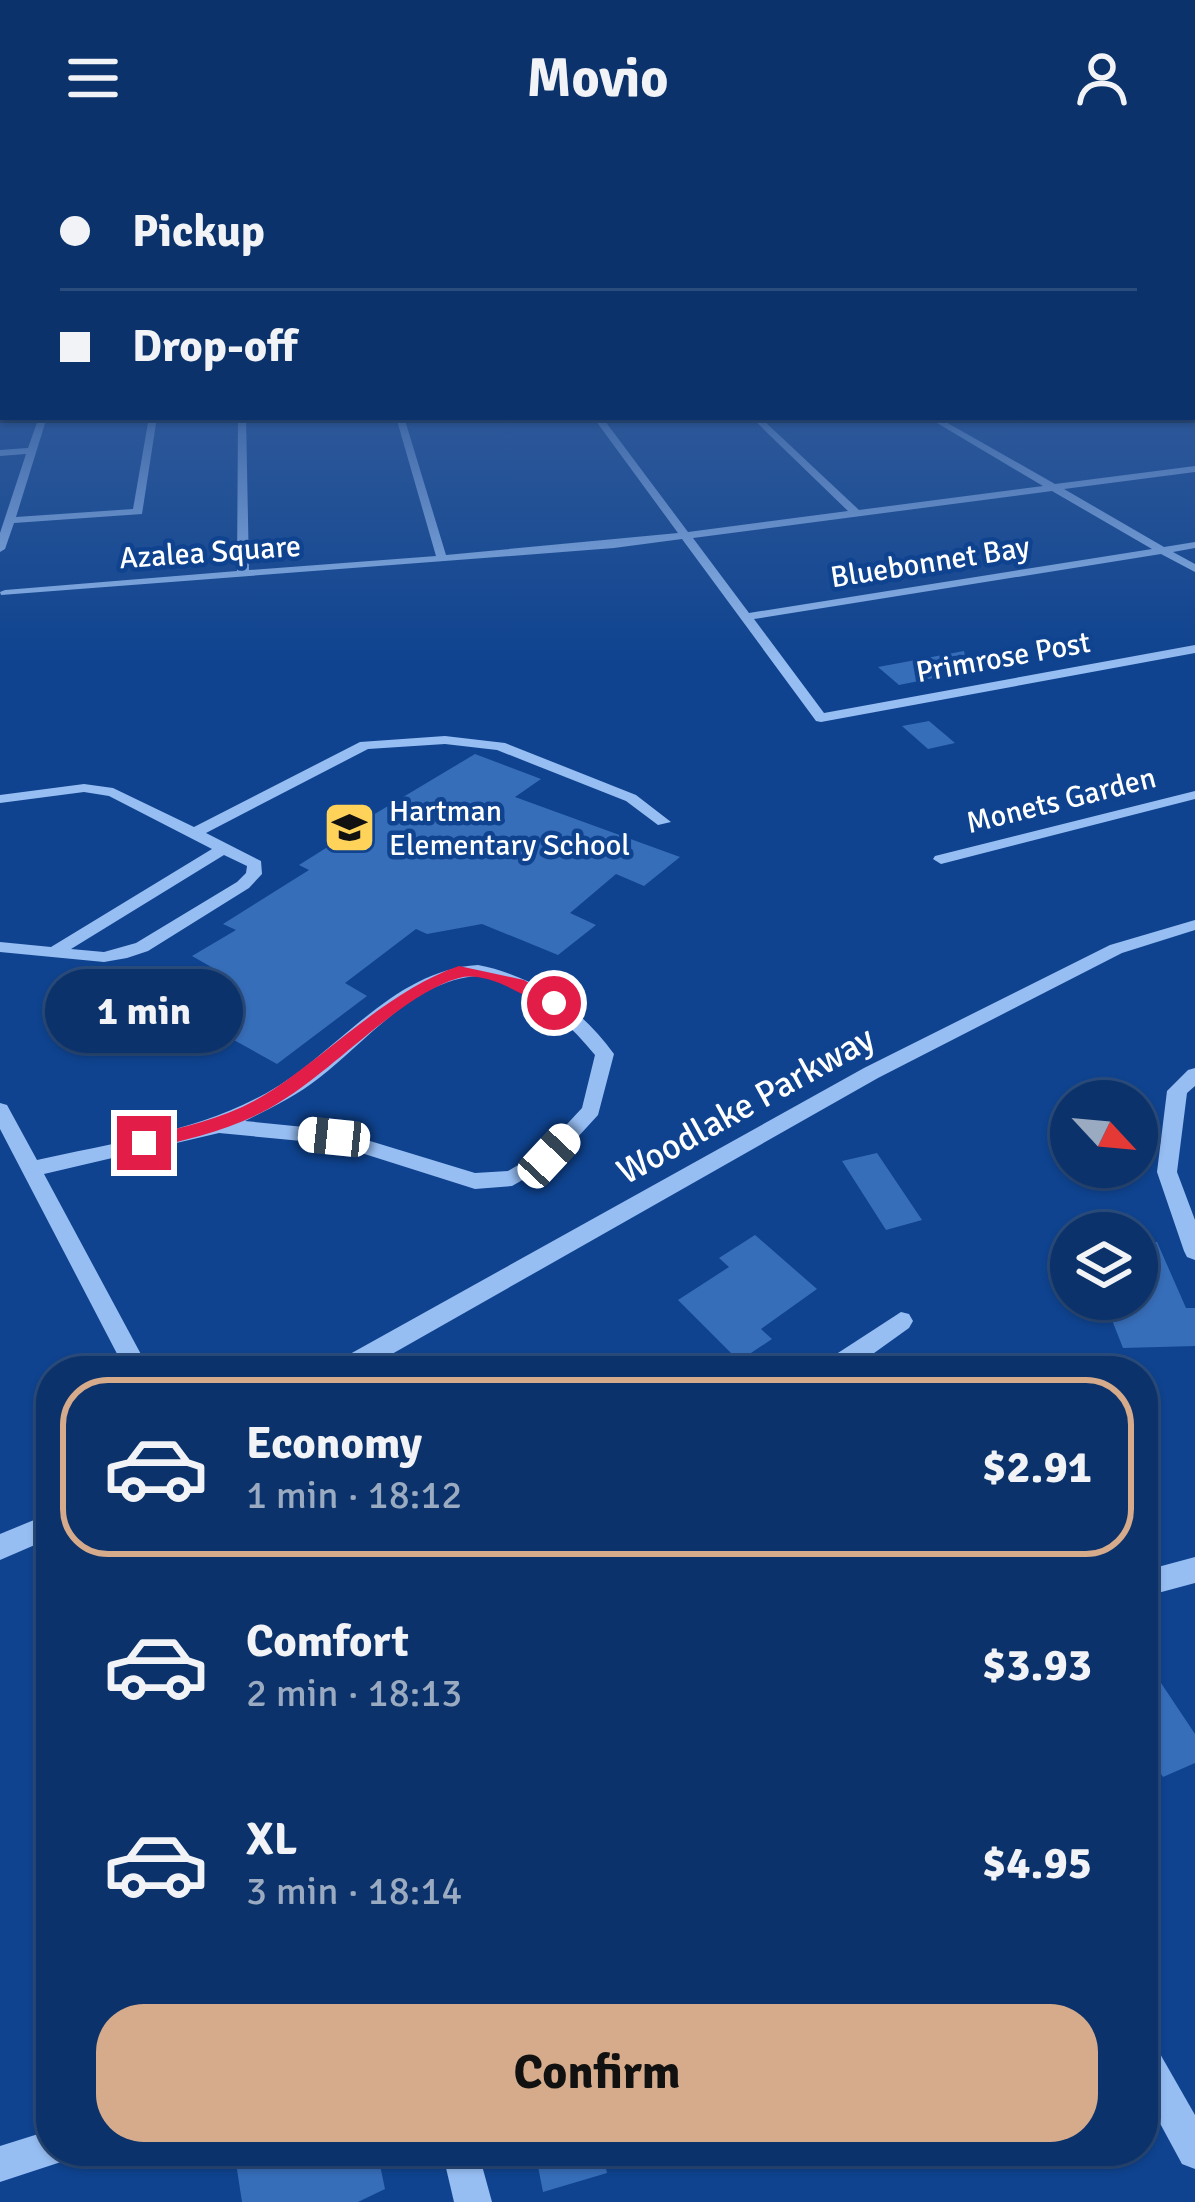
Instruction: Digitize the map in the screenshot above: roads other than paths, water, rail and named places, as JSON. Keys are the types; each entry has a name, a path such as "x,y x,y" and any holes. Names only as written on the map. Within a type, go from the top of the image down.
{"street":[{"path":"0,549 22,476"},
{"path":"7,517 138,512 143,476"},
{"path":"242,476 243,574"},
{"path":"418,476 442,559"},
{"path":"640,476 745,617"},
{"path":"818,476 855,512"},
{"path":"1035,476 1195,569"},
{"name":"Azalea Square","path":"5,590 683,537 1132,476"},
{"name":"Bluebonnet Bay","path":"745,617 1195,545"},
{"name":"Primrose Post","path":"745,617 821,718 1195,649"},
{"path":"197,832 365,745 445,740 500,746 631,798 663,822"},
{"path":"0,799 83,788 113,792 255,863 254,874 223,898 142,947 104,957 0,947"},
{"name":"Monets Garden","path":"941,859 1195,795"},
{"path":"57,950 226,847"},
{"name":"Woodlake Parkway","path":"368,1356 871,1073 1116,949 1195,925"},
{"path":"31,1169 219,1126 306,1078 413,995 459,971 518,983 554,1003 582,1023 605,1054 591,1110 549,1156 512,1178 475,1180 334,1137 219,1126"},
{"path":"1195,1075 1177,1091 1167,1172 1195,1251"},
{"path":"0,1110 130,1356"},
{"path":"1167,1172 1195,1180"},
{"path":"851,1356 901,1321"},
{"path":"0,1547 36,1531"},
{"path":"1158,1580 1195,1570"},
{"path":"1158,2084 1195,2150"},
{"path":"0,2164 36,2153"},
{"path":"464,2166 473,2202"}],"place":[{"name":"Hartman Elementary School","path":"350,828"}]}
